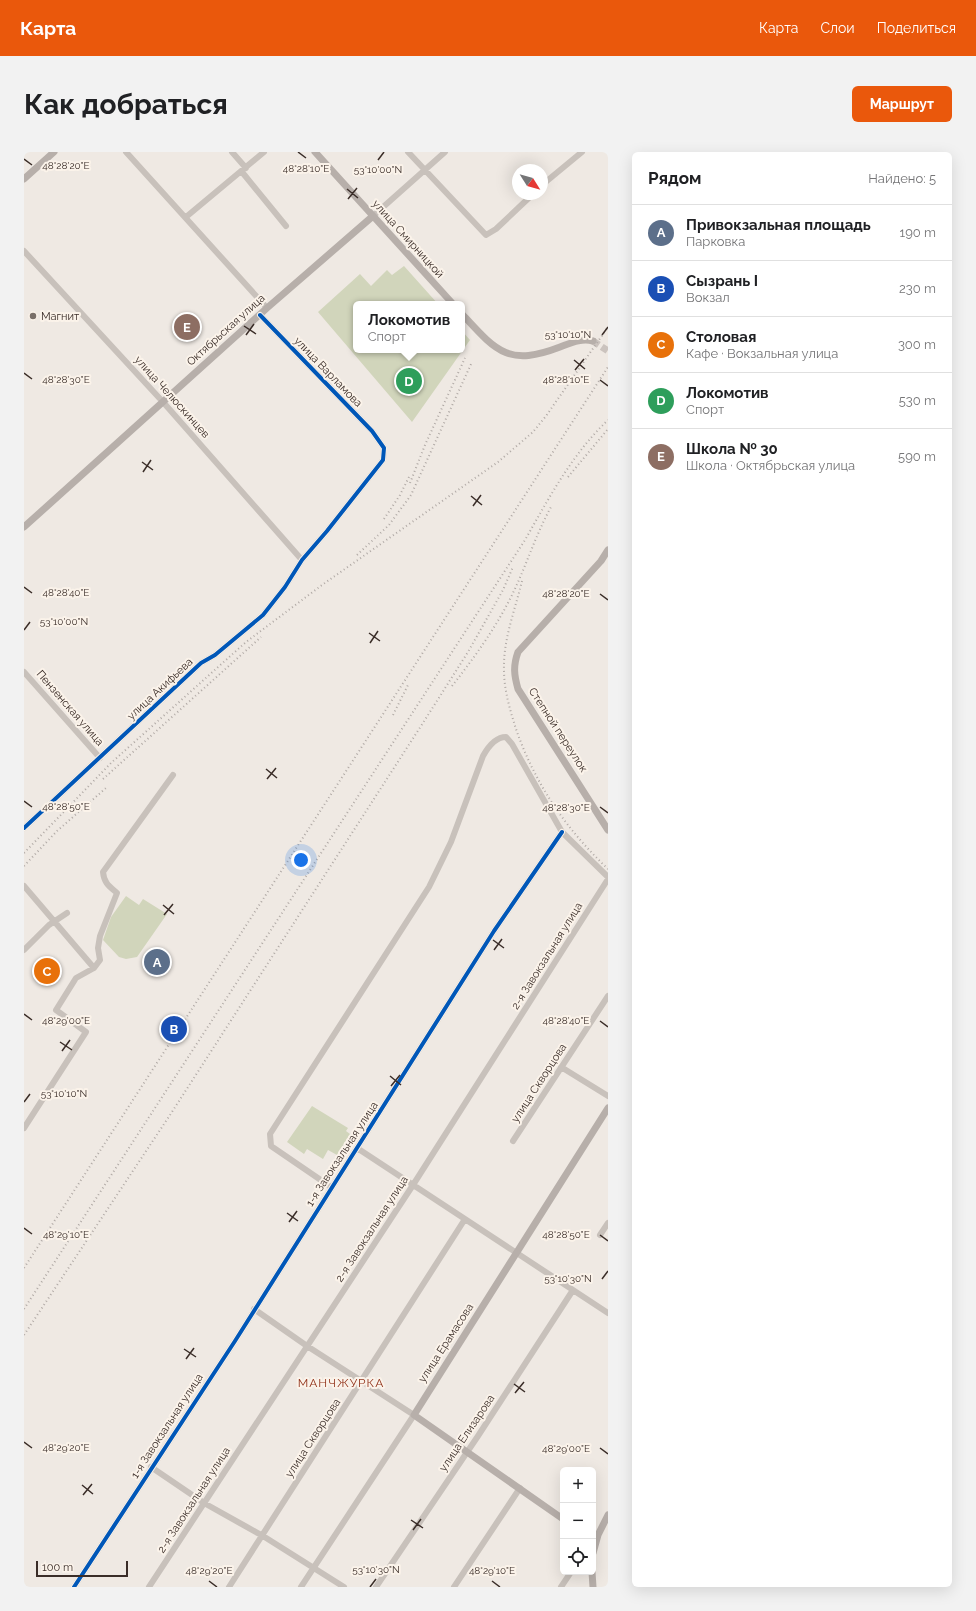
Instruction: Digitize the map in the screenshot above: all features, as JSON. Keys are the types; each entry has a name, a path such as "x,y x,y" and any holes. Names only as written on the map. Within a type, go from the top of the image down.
{"main road":[{"path":"24,178 54,152"},
{"name":"улица Смирницкой","path":"315,152 450,301"},
{"name":"Октябрьская улица","path":"24,527 267,308 373,216"},
{"path":"465,317 484,337 509,354 534,355 579,340 593,341"},
{"name":"Степной переулок","path":"608,550 601,561 518,652 514,663 514,673 518,689 608,830"},
{"name":"улица Ерамасова","path":"414,1415 608,1108"},
{"path":"414,1415 560,1516"},
{"path":"596,1545 608,1515"},
{"path":"596,1526 604,1522"},
{"path":"592,1575 593,1587"}],"street":[{"path":"126,152 267,308"},
{"path":"232,152 286,226"},
{"path":"186,218 264,152"},
{"path":"408,152 486,235 496,229 526,200"},
{"name":"Октябрьская улица","path":"373,216 445,152"},
{"path":"548,180 582,152"},
{"name":"улица Челюскинцев","path":"24,251 163,402 302,560"},
{"name":"улица Варламова","path":"260,315 360,417 382,445"},
{"name":"улица Акифьева","path":"24,828 201,663 215,655 263,615 302,560 383,460 384,454 382,445"},
{"name":"Пензенская улица","path":"24,672 100,758"},
{"path":"331,1188 270,1146 270,1134 429,887 451,842 484,756 494,742 502,737 506,737 512,744 562,832 608,878"},
{"path":"24,1128 86,1032 56,1010 76,978 91,970 100,960 98,948 100,936 117,893 107,885 104,880 103,872 173,776"},
{"name":"1-я Завокзальная улица","path":"74,1587 254,1309 494,931 562,832"},
{"name":"2-я Завокзальная улица","path":"149,1587 413,1185 608,878"},
{"path":"24,886 91,970"},
{"path":"24,950 49,925 67,913"},
{"name":"улица Скворцова","path":"513,1141 608,996"},
{"path":"561,1067 608,1096"},
{"path":"357,1148 608,1313"},
{"name":"улица Скворцова","path":"229,1587 465,1219"},
{"path":"600,1235 608,1223"},
{"name":"улица Елизарова","path":"376,1587 573,1290"},
{"path":"254,1309 307,1346 414,1415"},
{"name":"улица Ерамасова","path":"301,1587 414,1415"},
{"path":"151,1467 204,1503 262,1536 344,1587"},
{"path":"454,1587 520,1488"},
{"path":"562,1587 569,1575"}],"green space":[{"path":"404,266 435,301 353,301 353,353 318,312 360,274 371,286 387,270 392,275"},
{"path":"465,334 470,340 465,347"},
{"path":"353,353 461,353 412,422"},
{"path":"126,896 139,905 143,899 167,914 137,957 126,959 119,957 103,940 111,917"},
{"path":"312,1106 348,1128 346,1131 350,1134 337,1155 328,1150 323,1159 307,1149 304,1154 287,1142"}],"tunnel":[{"path":"593,341 608,351"}],"railway":[{"path":"24,853 111,763 246,642 322,585 498,462 533,432 546,416 608,327"},
{"path":"410,483 425,445 465,358"},
{"path":"357,555 389,525 411,495 472,362"},
{"path":"24,1268 608,367"},
{"path":"24,1309 525,540 562,477 583,447 608,420"},
{"path":"568,477 608,429"},
{"path":"384,519 400,495 410,475"},
{"path":"452,686 484,643 505,609 551,507"},
{"path":"24,1335 170,1115 421,726 468,652 503,590 513,567"},
{"path":"522,581 507,636 504,659 505,685 516,729 532,768 553,805 565,822 608,869"},
{"path":"103,779 261,637"},
{"path":"393,715 408,685"},
{"path":"24,866 57,831 106,788"}],"cycle path":[{"path":"24,828 201,663 215,655 263,615 285,587 302,560 383,460 384,448 372,431 260,315"},
{"path":"74,1587 235,1341 494,931 562,832"}],"place":[{"name":"Магнит","path":"33,316"},
{"name":"Школа № 30","path":"187,327"},
{"name":"Локомотив","path":"409,381"},
{"name":"Привокзальная площадь","path":"157,962"},
{"name":"Столовая","path":"47,971"},
{"name":"Сызрань I","path":"174,1029"}],"district":[{"name":"МАНЧЖУРКА","path":"341,1383"}]}
